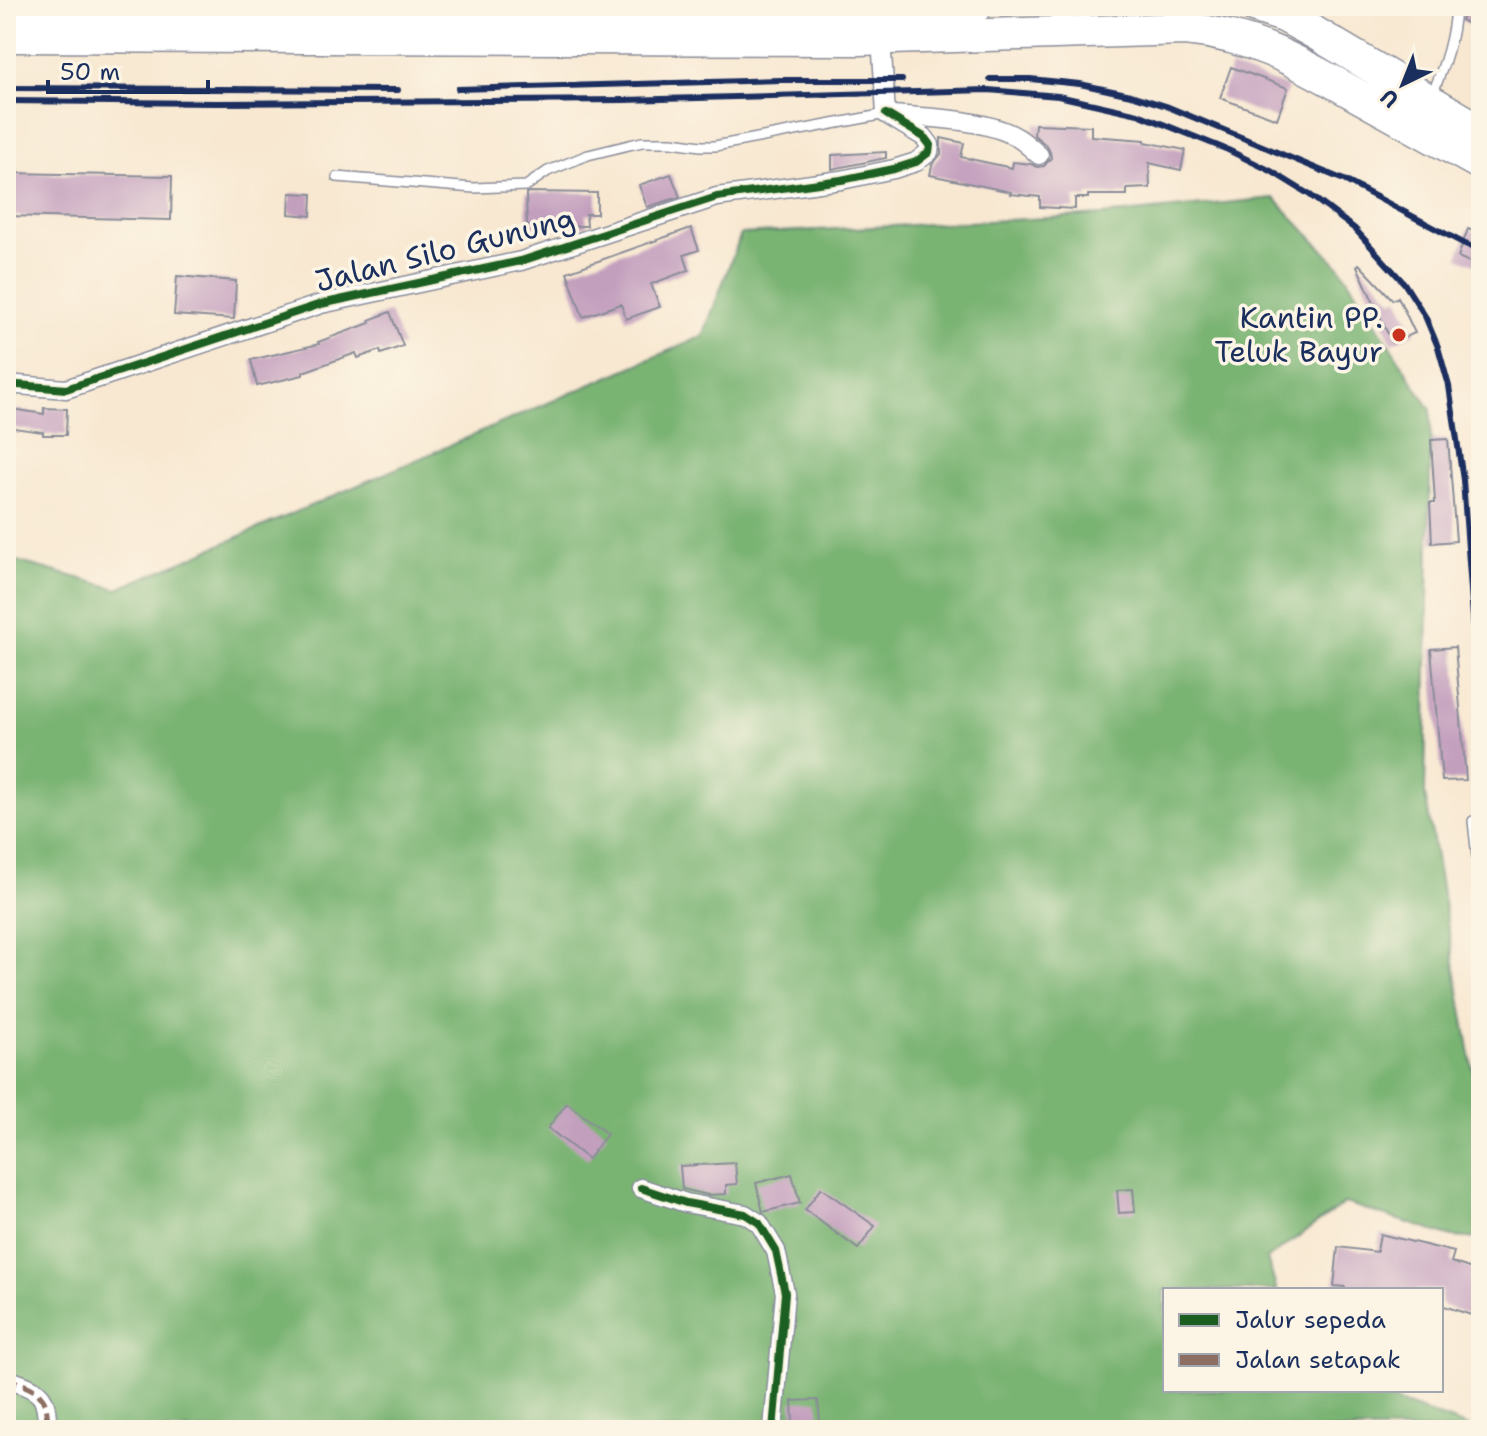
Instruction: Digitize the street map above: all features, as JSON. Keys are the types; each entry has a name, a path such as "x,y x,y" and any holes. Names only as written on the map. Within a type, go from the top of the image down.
{"highway":[{"path":"335,19 519,10 753,7 814,13 865,24 976,6"},
{"path":"1253,6 1284,16 1481,131"},
{"path":"6,11 298,19 865,24 1210,31 1268,48 1305,66 1481,164"},
{"path":"6,36 298,19"}],"street":[{"path":"865,24 886,114 999,129 1018,138 1039,155"},
{"name":"Jalan Silo Gunung","path":"6,384 66,389 321,304 521,261 717,197 868,174 916,162 924,157 930,145 924,137 886,114"},
{"path":"641,1188 686,1203 745,1214 759,1223 776,1251 785,1293 773,1430"},
{"path":"6,1379 35,1392 45,1402 47,1430"}],"lane":[{"path":"1430,99 1443,68 1455,6"},
{"path":"337,177 474,188 526,186 548,171 588,155 642,142 715,146 886,114"},
{"path":"1473,821 1481,893"}],"green space":[{"path":"1274,198 1340,267 1431,410 1425,794 1473,1072 1481,1078 1481,1239 1452,1237 1345,1203 1267,1259 1276,1288 1163,1288 1163,1392 1372,1392 1477,1430 6,1430 6,558 118,589 703,336 741,234 1103,215"}],"building":[{"path":"1468,6 1481,6 1481,31 1461,20"},
{"path":"1231,67 1288,88 1277,119 1220,98"},
{"path":"1035,124 1091,126 1091,136 1145,140 1185,150 1181,170 1149,163 1150,188 1127,189 1127,195 1075,198 1075,209 1040,207 1040,197 1010,194 930,175 932,165 941,154 941,138 964,143 961,157 1012,168 1013,162 1044,166 1051,158 1050,152 1034,135"},
{"path":"886,152 886,158 832,169 832,155"},
{"path":"6,173 172,176 171,220 6,216"},
{"path":"671,174 680,197 647,207 639,185"},
{"path":"290,193 312,194 311,216 289,214"},
{"path":"526,193 597,193 597,214 586,214 587,226 527,226"},
{"path":"691,228 699,250 684,255 689,270 651,284 660,307 626,319 621,304 583,317 567,272"},
{"path":"1468,229 1481,234 1481,267 1458,257"},
{"name":"Kantin PP. Teluk Bayur","path":"1359,264 1393,300 1398,297 1415,333 1392,343 1357,266"},
{"path":"177,276 236,281 234,319 174,315"},
{"path":"390,312 403,346 358,358 356,353 303,372 303,375 257,386 251,360 319,344"},
{"path":"6,408 44,414 44,408 67,409 66,435 43,435 43,432 6,427"},
{"path":"1448,439 1456,541 1432,543 1430,503 1435,503 1431,440"},
{"path":"1455,647 1466,780 1442,781 1431,649"},
{"path":"567,1103 607,1134 588,1159 548,1128"},
{"path":"735,1163 737,1184 726,1185 726,1194 708,1195 682,1189 680,1166"},
{"path":"792,1174 800,1203 763,1212 756,1183"},
{"path":"821,1188 875,1226 858,1249 805,1210"},
{"path":"1133,1189 1135,1212 1119,1213 1117,1190"},
{"path":"1380,1234 1454,1252 1451,1262 1481,1272 1481,1296 1474,1316 1443,1306 1443,1288 1334,1286 1338,1247 1377,1252"},
{"path":"818,1400 820,1422 793,1423 792,1401"}],"railway":[{"path":"990,79 1080,84 1166,106 1344,180 1481,251"},
{"path":"458,89 781,80 902,80"},
{"path":"6,88 398,90"},
{"path":"6,101 624,100 988,90 1058,96 1138,114 1228,150 1310,195 1355,229 1404,283 1425,316 1449,386 1463,480 1481,727"}],"marked path":[{"path":"6,1379 27,1386 40,1395 46,1408 47,1430"}],"cycle path":[{"path":"6,384 66,389 321,304 521,261 717,197 841,180 894,169 916,162 929,152 930,145 924,137 886,114"},
{"path":"641,1188 686,1203 745,1214 759,1223 776,1251 785,1293 773,1430"}],"place":[{"name":"Kantin PP. Teluk Bayur","path":"1399,335"}]}
